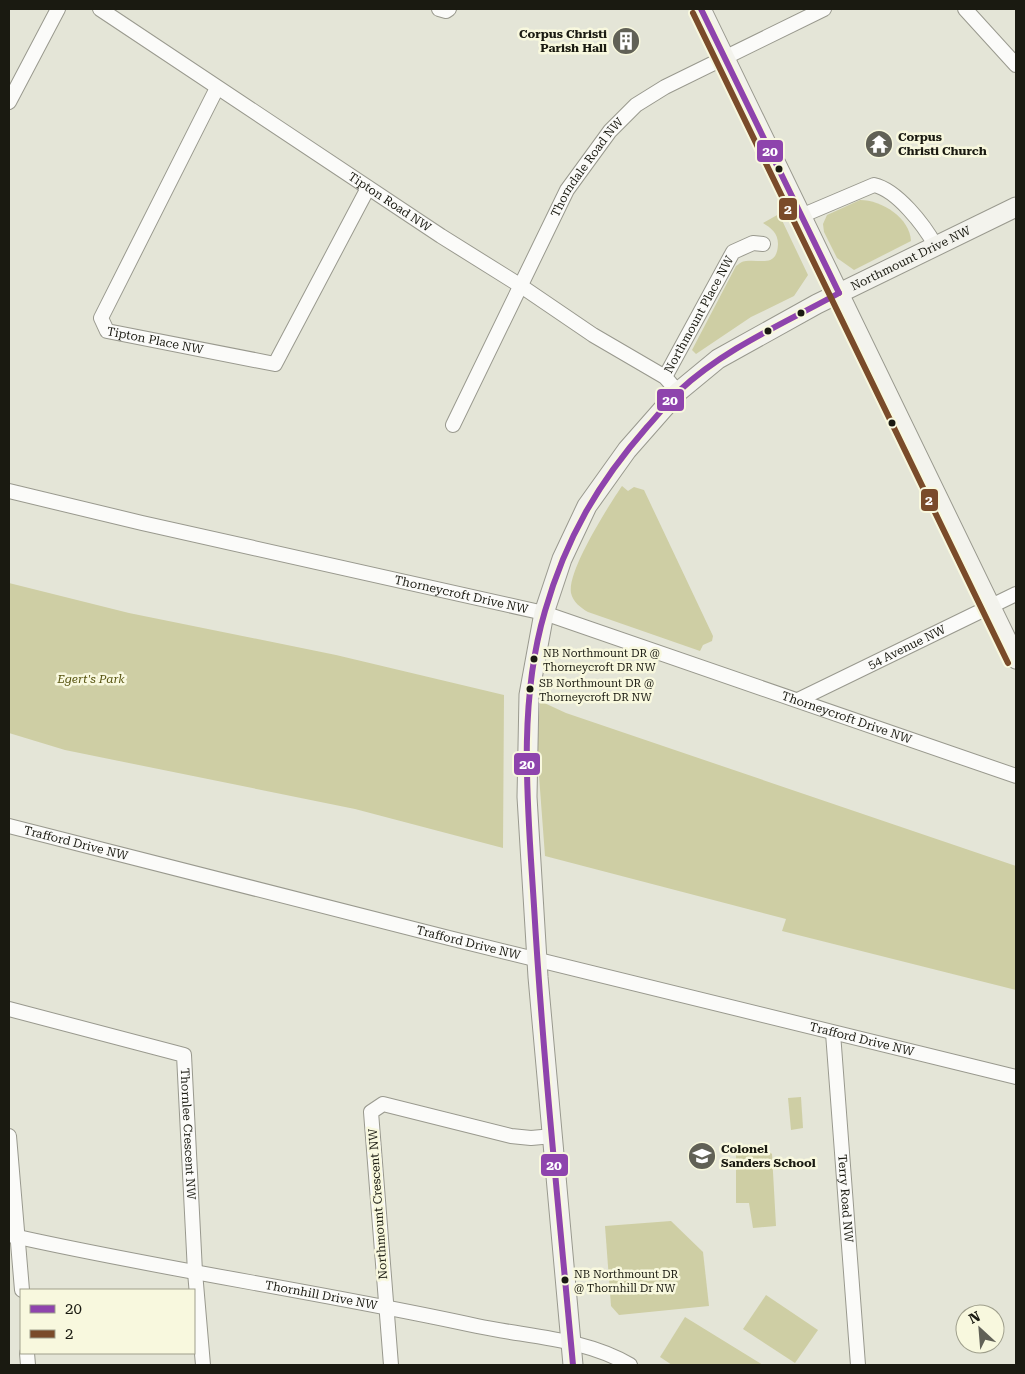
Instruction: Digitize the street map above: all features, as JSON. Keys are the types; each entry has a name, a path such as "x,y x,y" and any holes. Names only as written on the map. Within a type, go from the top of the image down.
{"street":[{"path":"9,102 58,9"},
{"name":"Tipton Road NW","path":"100,9 142,35 217,88 368,188 521,286 593,336 664,377 678,392"},
{"path":"439,9 446,11 449,9"},
{"path":"701,9 1016,659"},
{"name":"Thorndale Road NW","path":"452,425 567,190 610,130 636,105 665,87 824,9"},
{"path":"965,9 1016,65"},
{"name":"Tipton Place NW","path":"217,88 101,318 107,331 274,364 368,188"},
{"path":"801,216 874,185 884,187 924,226 935,246"},
{"name":"Northmount Drive NW","path":"573,1365 537,959 527,797 529,695 544,613 562,559 587,506 626,450 678,392 718,358 839,293 1016,206"},
{"name":"Northmount Place NW","path":"664,377 733,252 754,243 763,244"},
{"name":"Thorneycroft Drive NW","path":"9,491 161,528 544,613 1016,776"},
{"name":"54 Avenue NW","path":"798,700 1016,594"},
{"name":"Trafford Drive NW","path":"9,826 833,1033 1016,1077"},
{"name":"Thornlee Crescent NW","path":"9,1009 184,1055 195,1272 203,1365"},
{"name":"Terry Road NW","path":"833,1033 858,1365"},
{"name":"Northmount Crescent NW","path":"391,1365 371,1112 382,1104 511,1136 531,1138 553,1136"},
{"path":"9,1136 13,1236 22,1289"},
{"name":"Thornhill Drive NW","path":"13,1236 195,1272 386,1305 480,1327 571,1344 614,1356 630,1365"}],"green space":[{"path":"860,200 877,203 893,212 906,225 911,241 854,270 837,258 824,232 823,224 827,215"},
{"path":"779,214 808,275 794,296 751,317 696,354 692,350 736,266 745,261 767,261 775,256 778,244 777,237 763,223"},
{"path":"622,486 628,491 634,487 644,490 713,636 712,641 703,645 700,651 588,612 572,596 575,570 582,554 599,522"},
{"name":"Egert's Park","path":"9,583 129,613 336,655 504,695 503,848 355,809 65,750 9,733"},
{"path":"540,701 566,713 1016,866 1016,990 782,931 786,919 545,856 537,749"},
{"path":"801,1097 803,1128 791,1130 788,1098"},
{"path":"764,1147 772,1154 776,1226 753,1228 749,1203 736,1203 736,1155 745,1148"},
{"path":"671,1221 703,1252 709,1306 619,1315 611,1306 605,1226"},
{"path":"766,1295 818,1330 795,1363 743,1329"},
{"path":"685,1317 763,1365 672,1365 660,1357"}],"transit line":[{"name":"20","path":"701,9 839,293"},
{"name":"2","path":"693,13 1008,663"},
{"name":"20","path":"573,1365 542,1021 527,795 528,721 536,647 553,584 574,535 599,491 629,448 675,395 697,376 736,349 839,293"}],"place":[{"name":"Corpus Christi Parish Hall","path":"626,41"},
{"name":"Corpus Christi Church","path":"879,144"},
{"name":"NB Northmount DR @ Thorneycroft DR NW","path":"534,659"},
{"name":"SB Northmount DR @ Thorneycroft DR NW","path":"530,689"},
{"name":"Colonel Sanders School","path":"702,1156"},
{"name":"NB Northmount DR @ Thornhill Dr NW","path":"565,1280"}]}
